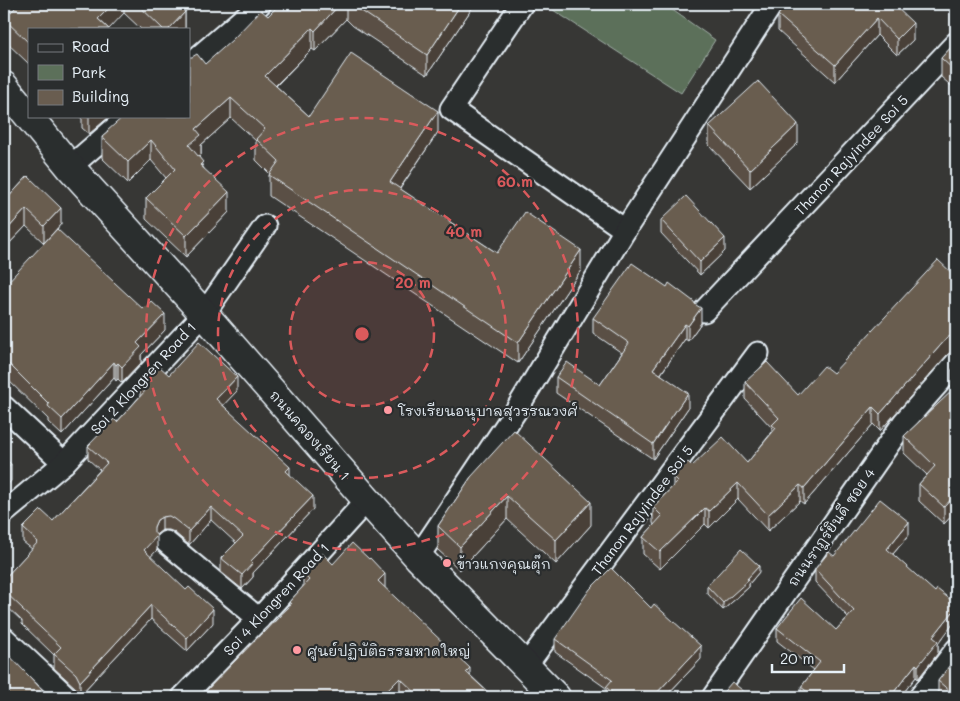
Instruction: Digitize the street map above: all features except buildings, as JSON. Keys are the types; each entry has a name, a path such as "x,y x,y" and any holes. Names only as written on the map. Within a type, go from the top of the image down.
{"street":[{"path":"190,64 260,4"},
{"path":"522,4 451,109 625,230"},
{"path":"418,557 515,412 625,230 772,4"},
{"name":"Thanon Rajyindee Soi 5","path":"704,310 956,43"},
{"name":"ถนนคลองเรียน 1","path":"4,86 28,115"},
{"name":"ถนนคลองเรียน 1","path":"30,118 70,167 204,314 418,557 556,697"},
{"path":"70,167 127,118"},
{"name":"Soi 2 Klongren Road 1","path":"4,514 64,463 204,314 265,226"},
{"name":"Thanon Rajyindee Soi 5","path":"525,667 758,353"},
{"name":"ถนนราฎร์ยินดี ซอย 4","path":"713,697 904,422 956,363"},
{"path":"4,407 64,463"},
{"name":"Soi 4 Klongren Road 1","path":"183,697 259,619 367,500"},
{"path":"166,542 259,619"},
{"path":"4,638 67,697"},
{"path":"920,697 956,650"}],"green space":[{"path":"554,4 664,4 715,40 681,93 550,8"}],"place":[{"name":"โรงเรียนอนุบาลสุวรรณวงศ์","path":"388,410"},
{"name":"ข้าวแกงคุณตุ๊ก","path":"447,563"},
{"name":"ศูนย์ปฏิบัติธรรมหาดใหญ่","path":"297,650"}]}
